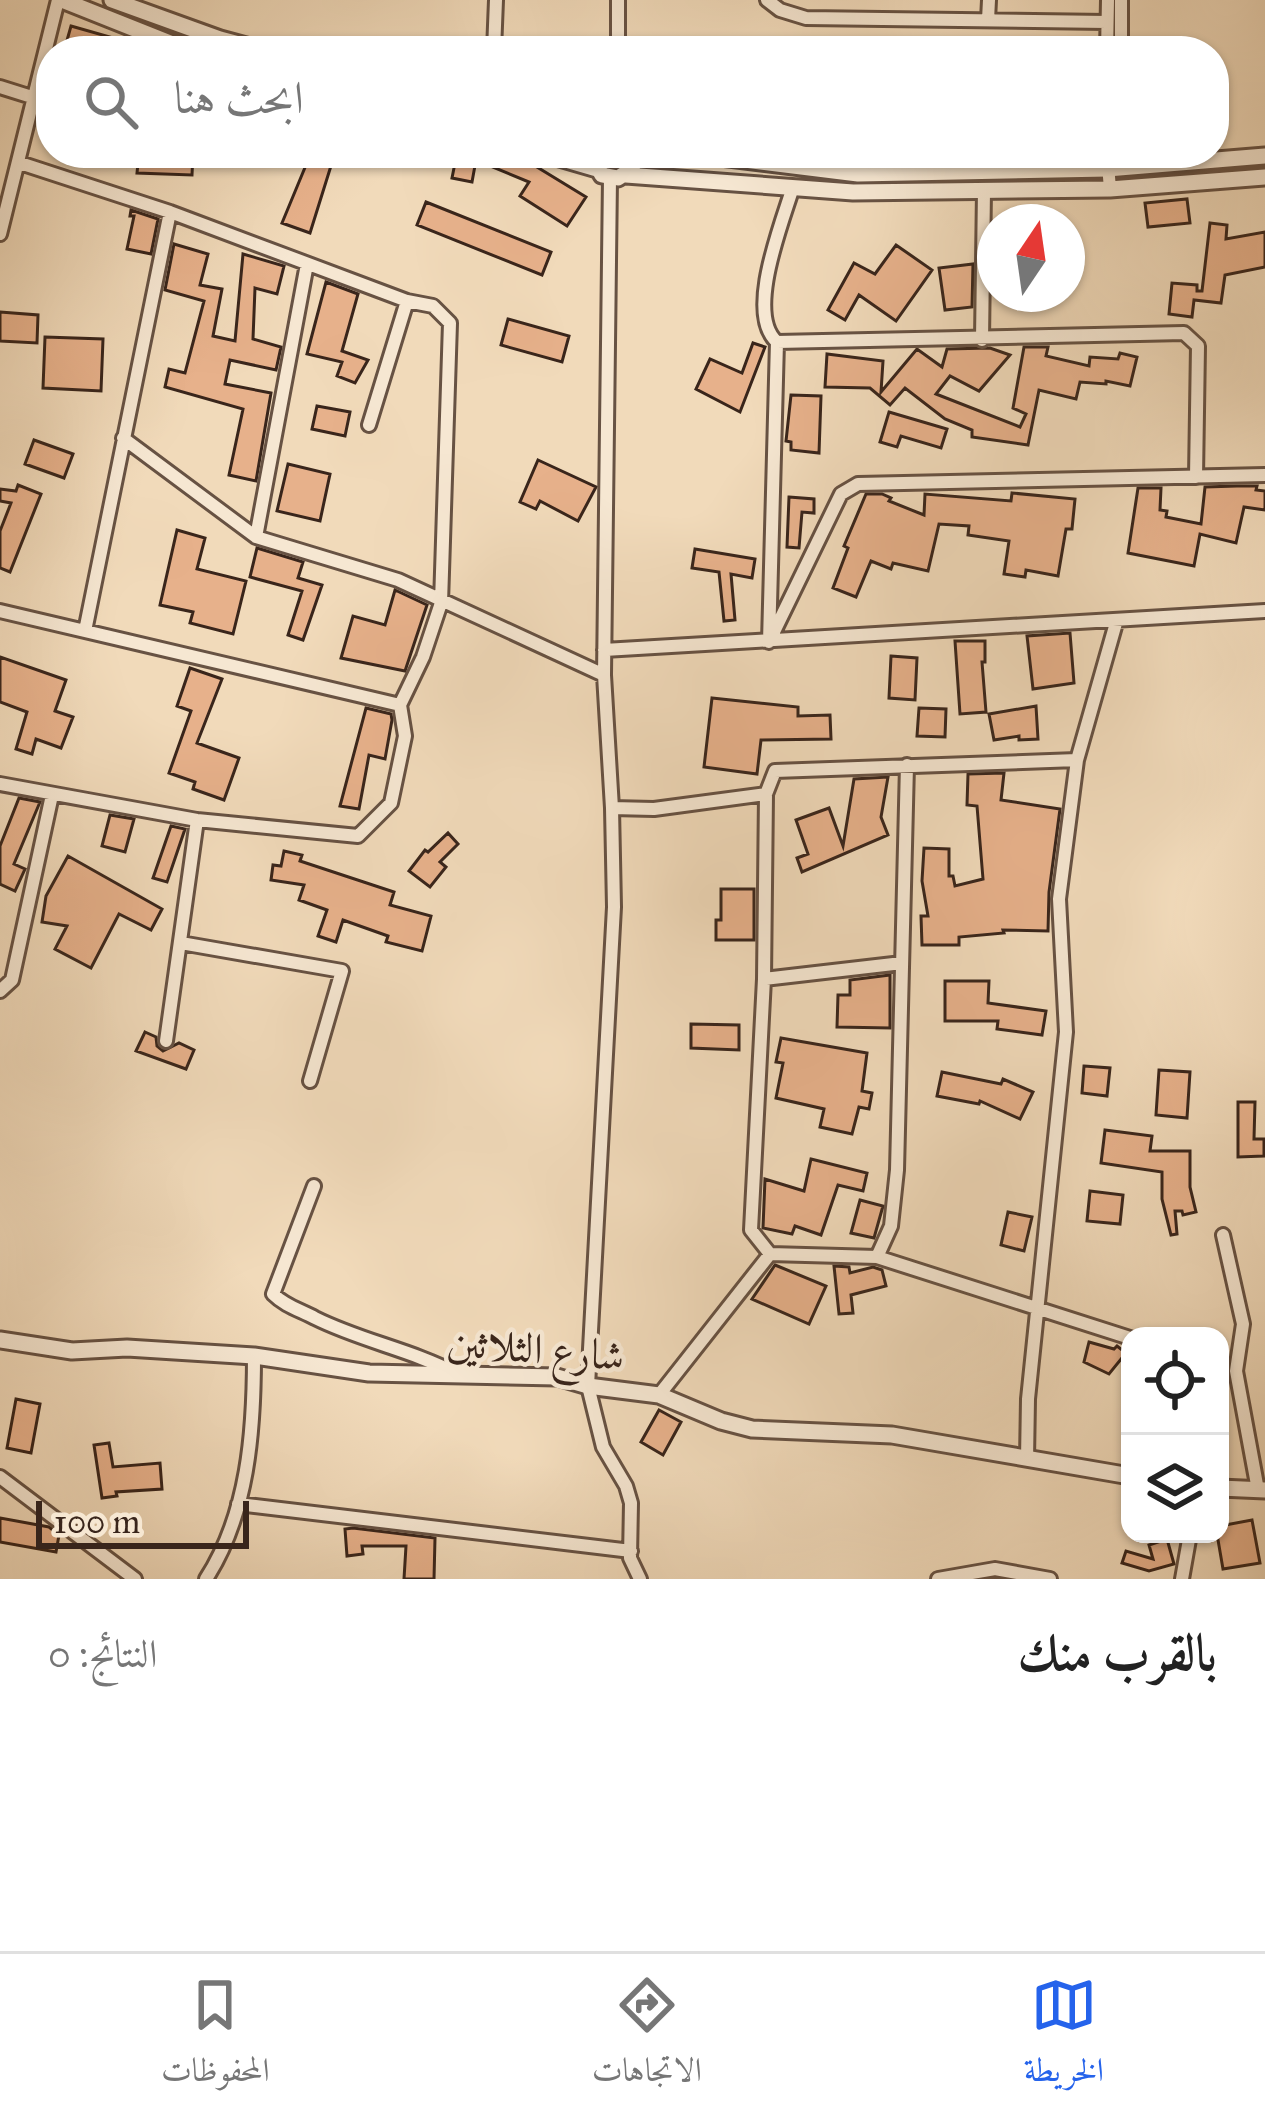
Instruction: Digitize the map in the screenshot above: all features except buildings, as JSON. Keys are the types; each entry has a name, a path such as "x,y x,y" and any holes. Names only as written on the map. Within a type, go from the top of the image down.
{"street":[{"path":"51,36 60,0 152,36"},
{"path":"112,0 212,36"},
{"path":"495,36 496,0"},
{"path":"618,0 618,36"},
{"path":"767,0 780,10 806,18 1107,22"},
{"path":"873,19 874,0"},
{"path":"988,20 989,0"},
{"path":"1107,36 1108,0"},
{"path":"1121,0 1121,36"},
{"path":"0,87 35,98"},
{"path":"0,234 36,94"},
{"path":"1229,157 1265,156"},
{"path":"0,784 197,820 358,836 391,803 405,736 400,705 441,603 450,323 433,306 407,301 170,212 20,164"},
{"path":"809,168 858,174 992,168"},
{"path":"1115,168 1116,188"},
{"path":"640,1579 631,1551 631,1503 603,1447 587,1386 614,907 604,675 607,169 793,187 905,191 1116,188 1265,177"},
{"path":"904,173 905,191"},
{"path":"793,187 765,284 766,324 777,342 1184,333 1198,346 1196,477"},
{"path":"982,340 984,190"},
{"path":"85,631 170,212"},
{"path":"256,537 307,264"},
{"path":"369,425 407,301"},
{"path":"769,642 777,342"},
{"path":"123,438 256,537 398,580 604,675"},
{"path":"769,642 841,494 858,484 1265,475"},
{"path":"0,610 400,705"},
{"path":"604,650 1265,611"},
{"path":"1027,1459 1037,1309 1066,1032 1059,899 1077,760 1116,623"},
{"path":"770,1254 751,1230 764,979 766,794 775,771 1077,760"},
{"path":"877,1256 891,1226 897,1171 907,765"},
{"path":"612,808 654,809 766,794"},
{"path":"0,991 12,980 52,795"},
{"path":"166,1041 197,820"},
{"path":"182,944 342,971 310,1081"},
{"path":"764,979 902,963"},
{"path":"314,1186 273,1294 340,1331 434,1362 458,1375"},
{"path":"1223,1235 1243,1324 1236,1371 1261,1490 1229,1488"},
{"path":"770,1254 877,1256 1121,1335"},
{"path":"659,1395 770,1254"},
{"name":"شارع الثلاثين","path":"0,1340 72,1352 127,1348 254,1356 369,1373 556,1377 659,1395 752,1429 866,1432 1121,1475"},
{"path":"206,1579 229,1538 244,1482 254,1356"},
{"path":"1229,1369 1236,1371"},
{"path":"0,1477 135,1579"},
{"path":"238,1504 631,1551"},
{"path":"1182,1579 1188,1543"},
{"path":"938,1579 995,1569 1050,1579"}]}
